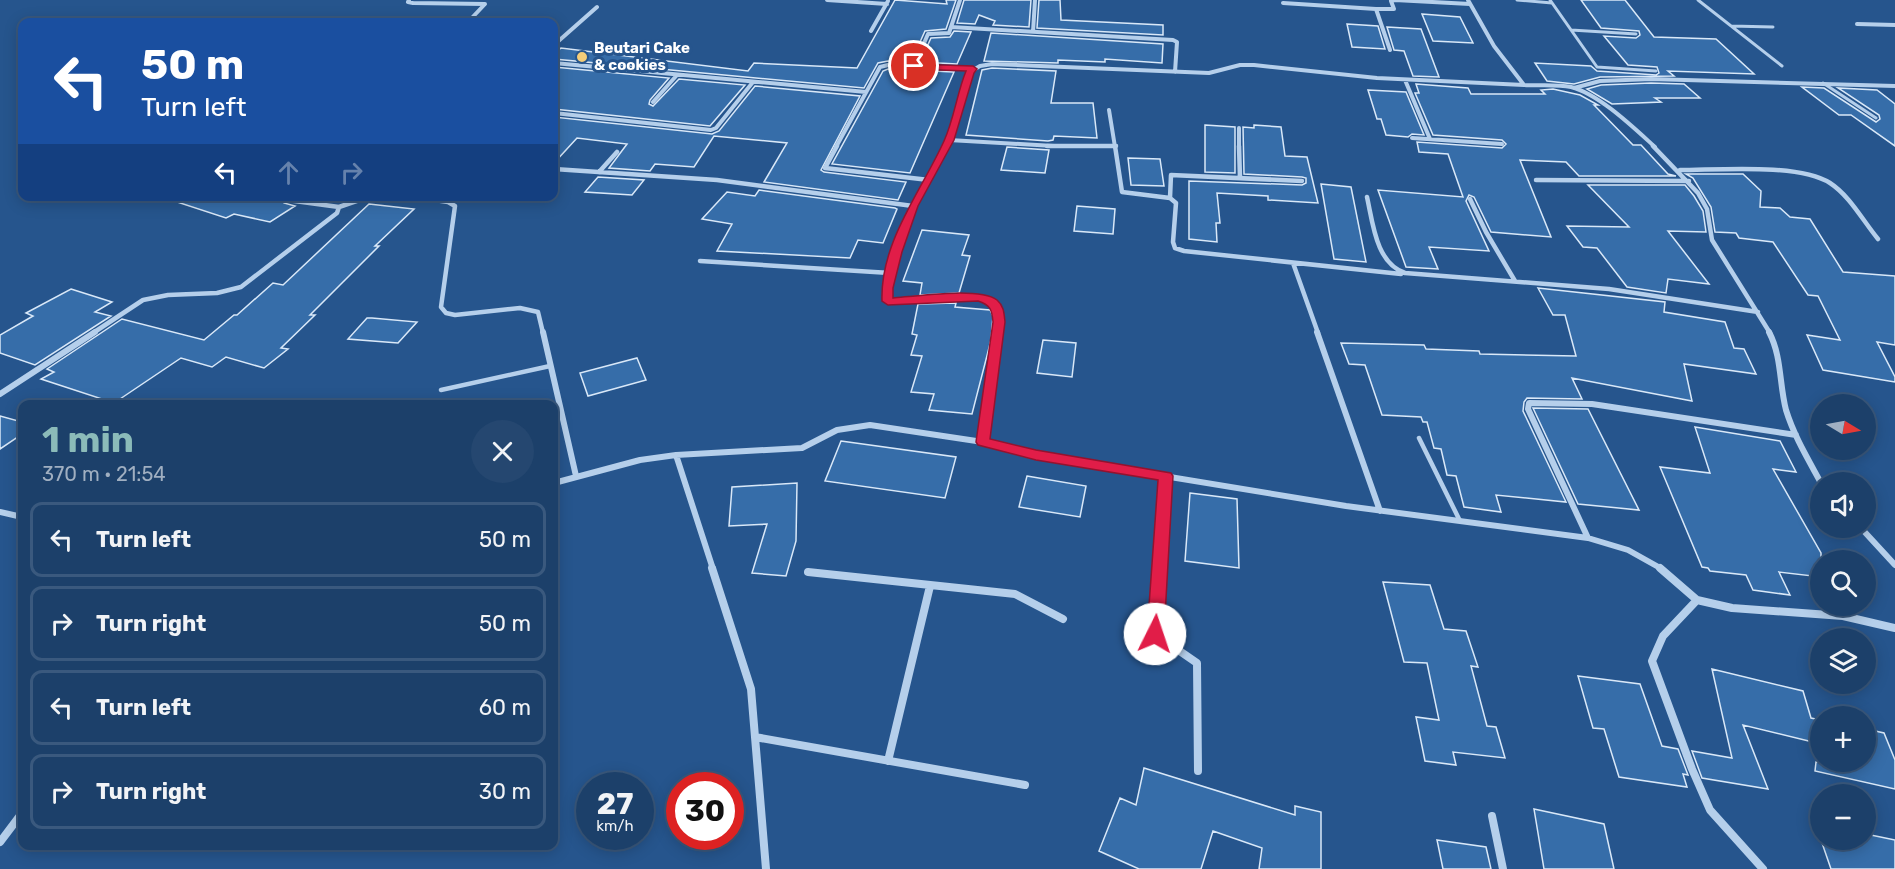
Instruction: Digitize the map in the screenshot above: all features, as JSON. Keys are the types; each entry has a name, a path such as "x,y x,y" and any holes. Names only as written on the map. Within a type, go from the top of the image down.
{"street":[{"path":"409,0 408,2 411,3 485,4 472,18"},
{"path":"827,0 888,2 871,31"},
{"path":"914,66 927,35 947,34 960,0"},
{"path":"1033,32 1035,0"},
{"path":"1283,3 1394,9 1392,1 1469,2 1494,46 1524,85"},
{"path":"558,41 597,7"},
{"path":"1376,9 1390,50"},
{"path":"1857,24 1895,24"},
{"path":"951,27 1173,40 1177,42 1175,72"},
{"path":"558,63 866,92"},
{"path":"929,180 825,168 883,65 973,69 986,65 1017,64 1209,73 1254,64 1405,80 1574,88 1600,81 1651,79 1895,86"},
{"path":"973,69 970,72 949,140 913,206 890,273 888,301 979,297 991,301 998,309 999,322 983,442"},
{"path":"653,102 677,75"},
{"path":"1405,80 1430,139"},
{"path":"558,112 711,130 716,128 753,82"},
{"path":"1574,88 1620,118 1679,170 1706,203 1709,212 1710,238 1758,312 1778,351 1784,400 1796,435 1815,472"},
{"path":"1109,110 1122,192 1170,198 1176,203 1173,242 1175,248 1184,252 1414,275 1515,281 1665,296 1758,312"},
{"path":"1239,128 1240,178"},
{"path":"1412,138 1502,144"},
{"path":"949,140 1054,146 1116,146"},
{"path":"599,172 617,152"},
{"path":"558,169 717,180 913,206"},
{"path":"1679,170 1794,172 1822,178 1836,188 1878,239"},
{"path":"1170,198 1170,175 1302,181"},
{"path":"1536,180 1689,180"},
{"path":"1367,197 1384,257 1391,266 1414,275"},
{"path":"1470,199 1486,232 1515,281"},
{"path":"294,201 339,207 356,201"},
{"path":"441,201 454,206 441,307 446,313 455,315 520,308 538,312 576,476"},
{"path":"0,394 143,300 160,294 215,294 241,287 319,228 337,213 339,207"},
{"path":"699,261 890,273"},
{"path":"1293,263 1380,511"},
{"path":"1588,538 1528,409 1529,403 1592,404 1796,435"},
{"path":"558,482 640,460 676,455 802,448 837,430 858,425 983,442 1036,455 1380,511 1588,538 1628,550 1659,567 1697,600 1732,608 1843,616 1895,628"},
{"path":"676,455 752,689 766,869"},
{"path":"1166,476 1155,634 1197,663 1198,771"},
{"path":"0,512 18,516"},
{"path":"1870,538 1895,565"},
{"path":"808,572 1016,594 1063,619"},
{"path":"888,761 930,586"},
{"path":"1697,600 1663,636 1652,661 1710,810 1763,869"},
{"path":"755,737 1025,785"},
{"path":"1492,816 1503,869"},
{"path":"0,842 18,818"}],"lane":[{"path":"1517,0 1551,1 1598,67 1656,71"},
{"path":"1698,0 1782,66"},
{"path":"1731,26 1773,27"},
{"path":"1571,30 1636,34"},
{"path":"1823,83 1876,118"},
{"path":"441,390 550,366"},
{"path":"1419,438 1461,523"}],"building":[{"path":"895,0 947,4 946,0 956,0 946,29 925,31 911,62 878,63 864,88 558,59 558,51 561,48 748,71 754,63 857,68"},
{"path":"964,0 1031,0 1029,27 993,25 995,21 979,15 975,24 957,23"},
{"path":"1039,0 1060,0 1061,20 1163,25 1163,35 1037,28"},
{"path":"1581,0 1625,0 1654,37 1716,39 1754,74 1668,71 1674,76 1600,77 1574,84 1547,81 1535,63 1591,66 1597,71 1656,75 1659,73 1657,67 1628,65 1604,36 1636,38 1640,35 1639,31 1601,28"},
{"path":"1422,14 1460,17 1473,43 1433,41"},
{"path":"1347,24 1378,26 1385,49 1352,47"},
{"path":"1387,27 1421,29 1439,77 1413,76 1404,51 1394,50"},
{"path":"954,31 971,32 957,64 920,62 931,38 950,37"},
{"path":"991,33 1163,44 1162,63 1105,59 1105,62 1058,60 1058,63 984,61"},
{"path":"558,67 669,78 650,100 649,104 653,106 679,79 745,85 710,126 558,109"},
{"path":"992,68 1056,71 1051,103 1093,103 1097,138 1054,136 1053,140 1048,141 966,135 982,70"},
{"path":"888,69 954,72 910,173 832,164 883,71"},
{"path":"1416,84 1468,88 1471,94 1545,94 1541,90 1553,89 1580,95 1598,105 1594,105 1633,145 1641,145 1668,174 1676,176 1579,176 1566,162 1520,160 1551,237 1491,232 1474,197 1469,195 1466,201 1489,251 1429,247 1438,269 1406,267 1378,190 1463,197 1448,154 1419,152 1417,142 1502,148 1506,144 1502,140 1433,135 1415,93 1419,93"},
{"path":"1684,84 1700,98 1655,98 1661,102 1612,104 1587,89 1601,85"},
{"path":"755,86 860,96 821,170 906,182 898,200 764,182 787,143 714,136 694,167 655,164 650,171 609,168 627,144 577,138 558,159 558,117 712,134 719,131"},
{"path":"1802,87 1824,88 1876,122 1880,119 1879,115 1838,88 1877,90 1895,104 1895,146 1851,115 1839,115"},
{"path":"1368,90 1406,92 1424,135 1412,134 1408,137 1386,135 1381,119 1377,119"},
{"path":"1205,125 1235,127 1235,173 1205,172"},
{"path":"1254,125 1281,127 1285,156 1307,157 1318,203 1268,200 1268,196 1217,193 1220,223 1216,223 1217,242 1189,239 1189,181 1302,185 1306,183 1306,178 1302,177 1244,174 1243,127 1254,128"},
{"path":"1007,147 1049,150 1045,173 1001,170"},
{"path":"1128,158 1160,159 1164,186 1131,185"},
{"path":"1686,174 1743,174 1761,191 1760,207 1780,208 1790,217 1810,219 1843,272 1895,276 1895,345 1877,342 1895,377 1895,382 1823,370 1807,335 1840,340 1818,296 1808,295 1773,242 1739,238 1736,233 1715,232 1711,207 1693,178"},
{"path":"598,177 644,180 632,195 585,192"},
{"path":"1321,184 1351,187 1366,262 1334,259"},
{"path":"1588,185 1685,185 1703,211 1706,232 1668,231 1709,284 1668,279 1666,293 1627,287 1597,248 1583,247 1567,226 1629,227"},
{"path":"759,190 897,209 883,243 858,240 850,258 717,251 732,224 702,219 727,192 755,196"},
{"path":"174,201 284,201 284,203 295,206 270,222 234,214 226,218"},
{"path":"369,204 414,209 375,246 379,246 310,315 315,315 281,348 288,349 264,368 226,357 212,367 181,358 118,400 105,400 41,379 54,372 47,369 122,319 204,340 273,283 283,285"},
{"path":"1077,206 1115,209 1113,234 1074,231"},
{"path":"922,230 969,235 962,255 970,256 959,293 920,295 922,283 903,281"},
{"path":"1538,288 1665,302 1664,312 1725,322 1734,348 1744,349 1756,374 1684,364 1692,401 1572,378 1582,399 1527,398 1523,411 1566,502 1496,495 1501,512 1464,507 1456,476 1447,475 1441,449 1434,448 1427,422 1423,422 1421,417 1382,415 1365,365 1349,364 1341,343 1424,345 1426,349 1479,351 1480,354 1576,356 1565,315 1553,315"},
{"path":"71,289 112,302 95,312 111,316 35,365 0,353 0,335 33,316 26,313"},
{"path":"956,303 955,307 990,310 993,316 991,340 972,414 929,410 934,394 911,392 922,356 911,355 917,335 912,334 918,304"},
{"path":"367,318 417,322 398,343 348,339"},
{"path":"1043,340 1076,343 1072,377 1037,373"},
{"path":"637,358 646,380 588,396 580,373"},
{"path":"1533,408 1588,409 1639,510 1578,504"},
{"path":"0,416 18,421 18,437 0,449"},
{"path":"1695,427 1780,441 1796,472 1773,469 1810,534 1810,538 1812,538 1819,550 1810,550 1810,576 1779,572 1790,595 1753,590 1746,575 1710,571 1702,567 1660,467 1710,473"},
{"path":"841,441 956,457 945,498 825,481"},
{"path":"1027,476 1086,486 1080,517 1019,507"},
{"path":"797,483 796,541 786,576 752,573 767,524 729,526 732,487"},
{"path":"1190,493 1237,499 1239,568 1185,561"},
{"path":"1383,582 1430,585 1444,629 1466,631 1478,667 1471,666 1487,726 1496,727 1505,758 1453,752 1456,765 1425,761 1416,717 1439,720 1427,663 1404,662"},
{"path":"1712,669 1803,691 1810,715 1810,741 1743,725 1768,789 1702,778 1692,751 1732,758"},
{"path":"1578,676 1640,684 1662,746 1678,749 1688,775 1683,774 1687,787 1619,777 1604,729 1593,728"},
{"path":"1876,731 1884,733 1895,760 1895,789 1819,772 1876,772"},
{"path":"1144,768 1295,815 1295,806 1321,812 1321,869 1259,869 1262,848 1213,831 1201,869 1139,869 1099,851 1120,798 1136,805"},
{"path":"1534,809 1604,824 1614,869 1544,869"},
{"path":"1876,836 1895,840 1895,869 1831,869 1824,850 1876,850"},
{"path":"1437,840 1486,847 1491,869 1443,869"}],"place":[{"name":"Beutari Cake & cookies","path":"582,57"}],"route":[{"path":"914,66 973,69 970,72 949,140 936,168 913,206 896,252 887,288 888,301 979,297 991,301 998,309 999,322 983,442 1036,455 1166,476 1155,634"}]}
